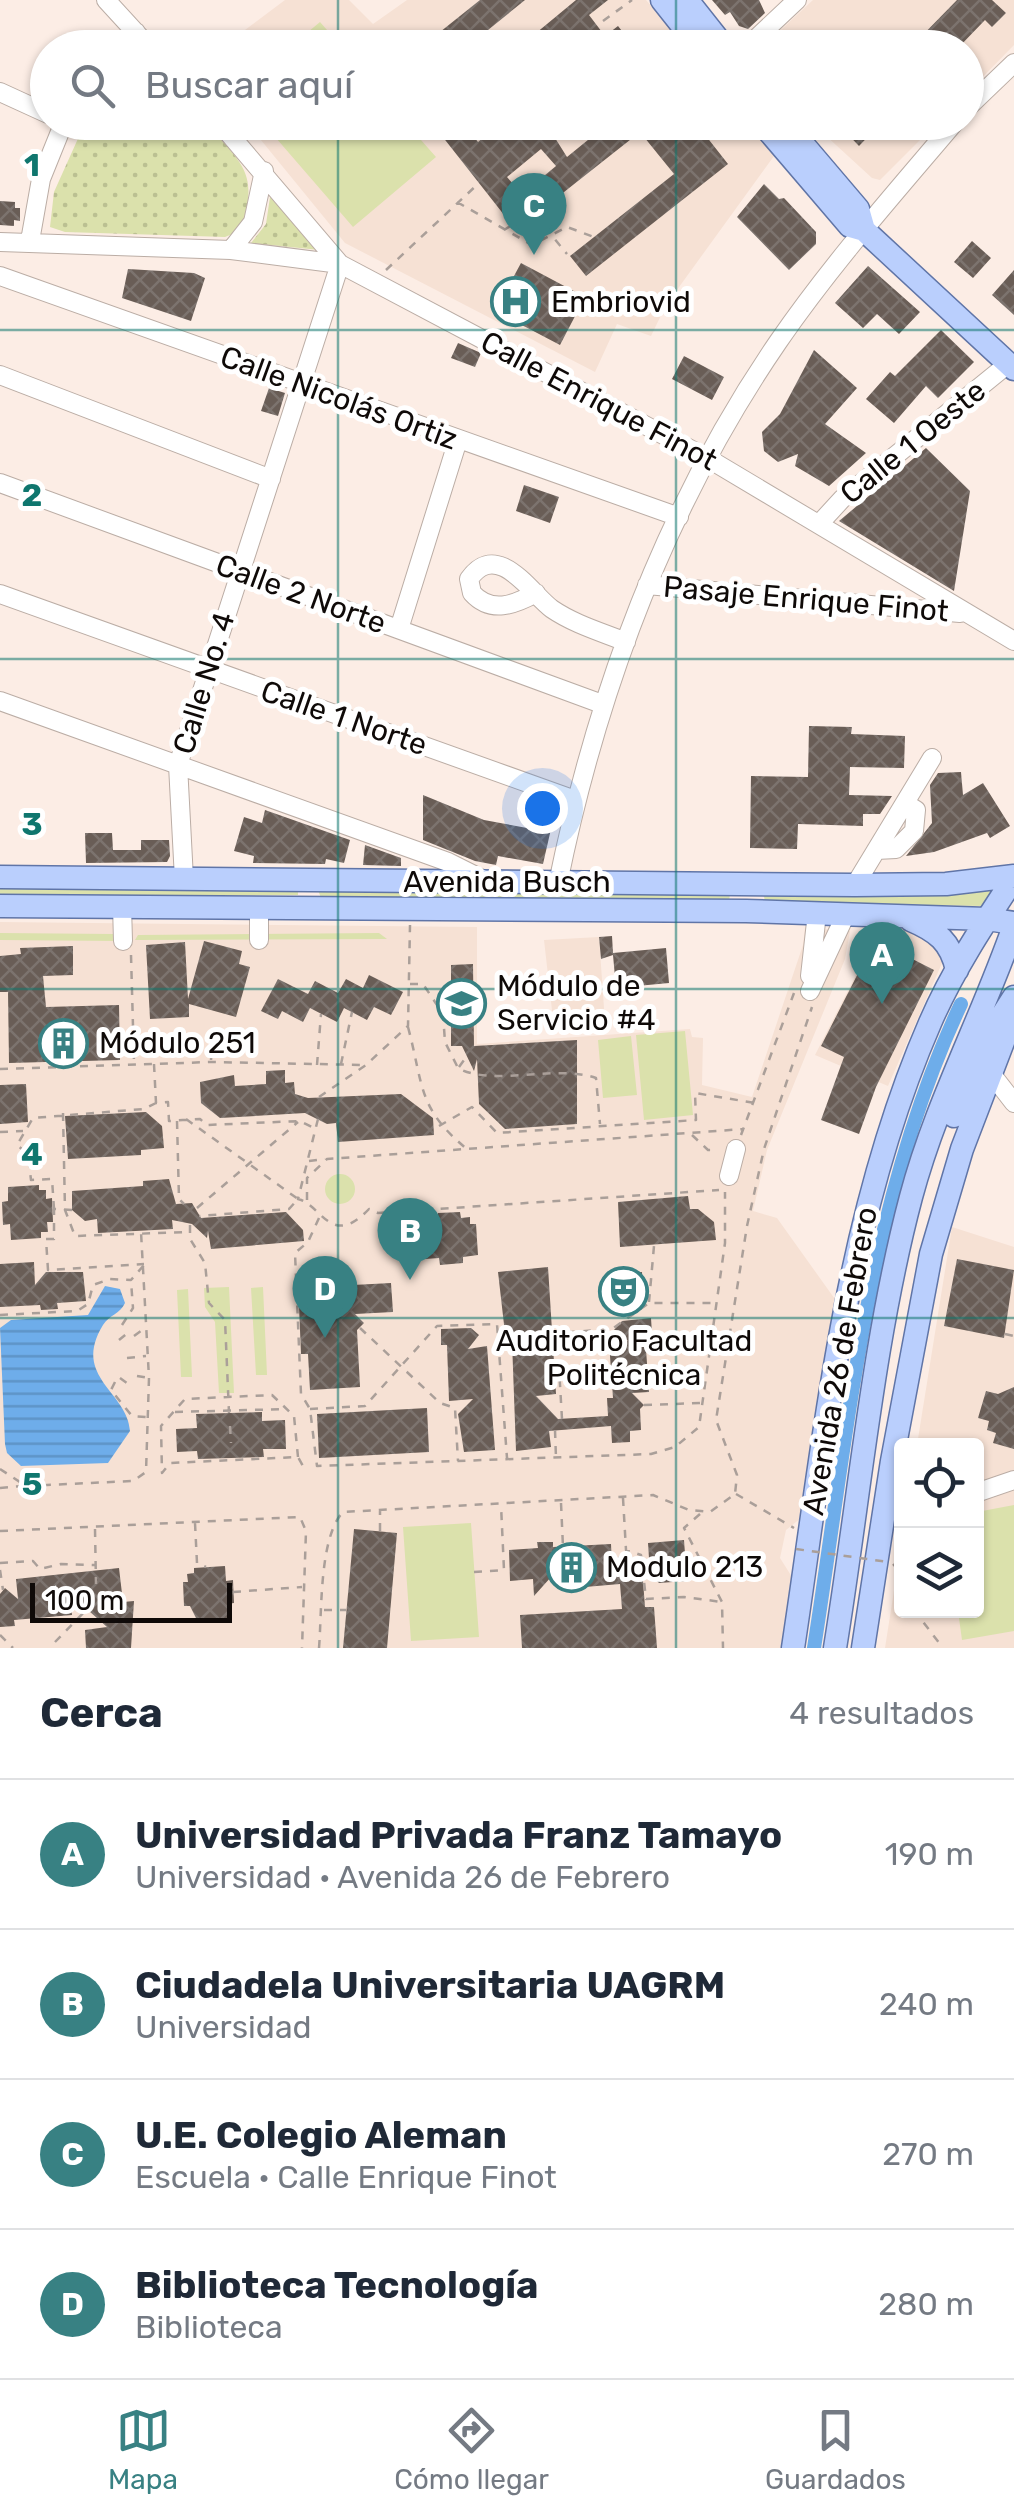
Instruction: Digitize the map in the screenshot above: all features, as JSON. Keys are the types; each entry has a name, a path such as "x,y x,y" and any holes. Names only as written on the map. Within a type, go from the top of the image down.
{"main road":[{"path":"662,0 686,30"},
{"path":"694,3 713,30"},
{"path":"776,140 850,226 864,230 1011,366"},
{"path":"799,140 858,210 864,230"},
{"name":"Avenida Busch","path":"0,877 855,886 946,884 1014,877"},
{"name":"Avenida 26 de Febrero","path":"793,1648 847,1296 870,1190 919,1052 957,970 1014,877"},
{"path":"310,908 311,881"},
{"path":"746,911 747,898 756,891 803,892 824,885"},
{"name":"Avenida Busch","path":"0,906 746,911 987,918 1014,925"},
{"path":"903,916 942,938 950,946 957,970"},
{"name":"Avenida 26 de Febrero","path":"835,1648 908,1210 949,1082 1014,925"},
{"name":"Avenida 26 de Febrero","path":"847,1648 924,1202 965,1082 998,1016 1014,997"},
{"path":"864,1534 892,1461 932,1254 978,1104 1014,1011"},
{"path":"863,1648 892,1509 892,1461"}],"street":[{"path":"106,0 134,30"},
{"path":"765,30 797,0"},
{"path":"984,92 1014,64"},
{"path":"0,92 30,106"},
{"path":"30,241 41,180 57,140"},
{"name":"Calle Enrique Finot","path":"236,140 340,264 709,460 1014,641"},
{"path":"558,883 575,800 602,704 647,585 679,517 776,344 940,140"},
{"path":"231,250 253,222 264,171"},
{"path":"0,242 231,250 340,264"},
{"name":"Calle No. 4","path":"184,879 178,765 340,264"},
{"name":"Calle Nicolás Ortiz","path":"0,276 679,517"},
{"name":"Calle 1 Oeste","path":"820,523 842,499 1011,366"},
{"path":"0,375 271,479"},
{"path":"400,630 458,440"},
{"name":"Calle 2 Norte","path":"0,483 602,704"},
{"name":"Pasaje Enrique Finot","path":"647,585 964,613"},
{"path":"536,593 554,610 626,642"},
{"name":"Calle 1 Norte","path":"0,594 575,800"},
{"path":"0,700 425,854 490,882"},
{"path":"855,886 932,758"},
{"path":"421,882 430,869 425,854"},
{"path":"122,906 127,940"},
{"path":"259,907 259,940"},
{"path":"817,913 810,991 846,914"},
{"path":"990,1072 1014,1103"},
{"path":"978,1104 1014,1103"},
{"path":"984,1490 1014,1480"}],"path":[{"path":"604,21 632,0"},
{"path":"378,284 388,268 479,183"},
{"path":"457,202 532,245 566,227 594,237"},
{"path":"535,215 566,254"},
{"path":"503,230 512,225"},
{"path":"410,923 426,923"},
{"path":"127,940 134,1064"},
{"path":"409,940 408,1026 424,1102 439,1126 468,1150"},
{"path":"410,984 422,984 444,1014 445,1042 458,1068 479,1074 574,1070 596,1078 600,1124"},
{"path":"690,1132 708,1150 737,1162 744,1129 795,990"},
{"path":"723,1648 722,1602 684,1528 701,1513 721,1507 734,1494 737,1475 716,1420 747,1226 764,1149 814,1000"},
{"path":"341,1066 352,1012"},
{"path":"317,1066 321,1014"},
{"path":"319,1098 366,1065 408,1026"},
{"path":"211,1062 214,1029"},
{"path":"458,1068 466,1056"},
{"path":"0,1069 211,1062 366,1065"},
{"path":"154,1063 156,1103"},
{"path":"439,1126 472,1107 497,1133 696,1120 695,1093 755,1103"},
{"path":"145,1264 48,1270 46,1239 54,1238 52,1179 31,1180 28,1154 17,1145 34,1118 144,1109 168,1102 169,1121 300,1121 318,1130"},
{"path":"63,1113 66,1210 75,1236 188,1232"},
{"path":"186,1119 298,1199 307,1201"},
{"path":"199,1216 289,1210 298,1199 318,1119"},
{"path":"177,1120 179,1199 184,1204"},
{"path":"197,1208 300,1121"},
{"path":"308,1162 744,1129"},
{"path":"0,1132 23,1131"},
{"path":"318,1218 308,1242 295,1253 301,1394 310,1409 317,1466 664,1452 694,1434 703,1403 724,1243 726,1190 510,1207 378,1213 369,1209 357,1219 336,1225 318,1218 307,1201 307,1178 327,1158"},
{"path":"54,1209 72,1210"},
{"path":"190,1225 188,1232 205,1263 208,1303 225,1320 230,1412"},
{"path":"0,1488 140,1479 146,1472 149,1378 141,1232"},
{"path":"649,1304 654,1246"},
{"path":"122,1325 134,1308 131,1280 145,1264"},
{"path":"0,1315 77,1310 88,1304 93,1285 110,1279 131,1280"},
{"path":"562,1419 557,1333 612,1329 649,1304 714,1303"},
{"path":"310,1409 365,1406 437,1326 497,1324 507,1460"},
{"path":"119,1340 146,1327"},
{"path":"360,1328 440,1403 456,1408 458,1462"},
{"path":"1005,1334 1014,1336"},
{"path":"127,1358 148,1356"},
{"path":"136,1376 149,1378"},
{"path":"120,1378 131,1386"},
{"path":"114,1382 112,1390 132,1416 146,1417"},
{"path":"298,1457 170,1463 162,1473 161,1426 185,1399 272,1395 296,1422 298,1457 303,1466"},
{"path":"644,1405 703,1403"},
{"path":"173,1412 287,1408"},
{"path":"230,1426 231,1443"},
{"path":"554,1430 556,1458"},
{"path":"499,1432 505,1436"},
{"path":"0,1469 26,1486"},
{"path":"734,1494 791,1526"},
{"path":"319,1648 333,1522 342,1512 653,1495 701,1513"},
{"path":"623,1497 626,1550 641,1556 646,1600 684,1596 722,1602"},
{"path":"560,1500 563,1547"},
{"path":"474,1572 504,1570 500,1504"},
{"path":"380,1510 380,1531"},
{"path":"0,1531 300,1517 306,1530 302,1648"},
{"path":"195,1522 197,1563 206,1567"},
{"path":"95,1528 96,1584"},
{"path":"799,1540 797,1548 890,1562 894,1566"},
{"path":"0,1564 33,1562 40,1569 60,1564 96,1565"},
{"path":"0,1571 3,1590"},
{"path":"233,1592 303,1587"},
{"path":"55,1642 87,1609"},
{"path":"323,1610 346,1610"},
{"path":"920,1618 943,1648"},
{"path":"0,1635 13,1648"}],"shaded area":[{"path":"285,0 349,0 373,24 407,0 646,0 672,30 245,30"},
{"path":"813,0 1014,0 1014,45 984,76 984,30 781,30"},
{"path":"261,140 761,140 774,156 666,305 651,336 617,324 595,372 345,243"},
{"path":"831,140 920,140 880,180 872,178"},
{"path":"0,922 477,927 477,1044 690,1029 692,1037 703,1038 702,1085 752,1097 803,945 805,928 850,931 845,959 767,1150 753,1211 777,1218 837,1302 801,1518 786,1530 780,1558 792,1577 781,1648 0,1648"},
{"path":"883,922 911,925 946,954 888,1086 815,1055"},
{"path":"599,937 605,1022 554,1028 544,940"},
{"path":"952,1227 1014,1247 1014,1648 885,1648 894,1591 894,1618 984,1618 984,1438 918,1438"}],"green space":[{"path":"320,22 327,30 310,30"},
{"path":"77,140 222,140 238,160 248,182 240,231 225,237 65,232 50,227 54,192"},
{"path":"278,140 421,140 436,157 353,227"},
{"path":"270,197 319,250 251,243 266,224"},
{"path":"0,885 298,890 298,895 0,896"},
{"path":"993,889 983,906 765,903 764,896"},
{"path":"318,890 730,894 729,901 321,898"},
{"path":"0,933 114,934 119,941 0,940"},
{"path":"379,933 387,939 135,940 138,935"},
{"path":"685,1031 693,1115 644,1120 636,1035"},
{"path":"631,1036 637,1095 603,1098 598,1040"},
{"path":"340,1174 351,1178 355,1189 351,1200 340,1204 329,1200 325,1189 329,1178"},
{"path":"229,1287 234,1393 219,1393 215,1322 205,1307 204,1288"},
{"path":"263,1287 267,1375 256,1375 251,1288"},
{"path":"188,1289 192,1377 181,1377 177,1290"},
{"path":"1014,1505 1014,1631 962,1640 959,1618 984,1618 984,1511"},
{"path":"471,1523 479,1637 411,1641 403,1527"}],"water":[{"path":"105,1286 120,1289 125,1303 103,1325 93,1358 97,1371 127,1417 130,1431 108,1463 21,1466 7,1453 5,1444 0,1328 11,1320 88,1315"}],"building":[{"path":"480,0 525,0 488,30 442,30"},
{"path":"576,0 608,0 589,15 600,30 540,30"},
{"path":"712,0 759,0 765,13 748,29 739,26 730,12 725,15"},
{"path":"957,0 992,0 1006,13 992,27 985,20 975,30 928,30"},
{"path":"445,140 556,140 567,157 588,140 630,140 516,230","holes":["541,149 556,166 522,194 507,177"]},
{"path":"646,140 709,140 728,164 586,276 570,256 674,174"},
{"path":"764,184 779,199 784,198 816,232 816,244 789,270 737,217"},
{"path":"0,201 15,202 15,208 20,208 20,221 14,220 14,226 0,225"},
{"path":"972,241 991,258 973,278 954,262"},
{"path":"521,263 585,297 560,345 495,311"},
{"path":"868,266 920,312 899,334 877,314 863,328 835,303"},
{"path":"128,269 194,273 205,278 191,321 122,298"},
{"path":"1014,270 1014,315 992,295"},
{"path":"941,330 974,362 938,398 926,386 894,423 866,399 890,372 895,376"},
{"path":"458,343 481,353 475,367 451,358"},
{"path":"814,350 857,388 825,424 866,453 829,486 795,466 798,454 778,462 764,451 763,442 762,432 780,414"},
{"path":"684,356 724,377 712,400 672,379"},
{"path":"269,388 285,393 278,416 261,411"},
{"path":"926,448 970,491 954,591 839,521"},
{"path":"524,485 559,497 550,523 516,511"},
{"path":"809,726 852,727 851,734 905,736 904,768 850,767 849,795 892,796 880,814 863,814 863,826 798,824 797,849 750,848 751,776 808,777"},
{"path":"961,772 963,795 983,783 1010,826 990,838 987,833 934,852 906,856 932,823 930,785 938,773"},
{"path":"423,795 484,820 527,828 536,801 556,807 543,864 498,856 496,865 475,861 423,840"},
{"path":"265,810 350,840 344,863 326,859 325,864 253,863 254,856 234,851 244,817 262,823"},
{"path":"85,833 112,833 113,850 141,850 141,840 169,840 170,856 167,862 86,863"},
{"path":"365,845 401,858 401,866 363,865"},
{"path":"612,936 613,953 666,948 669,983 616,988 613,955 601,959 599,937"},
{"path":"875,940 934,970 876,1087 859,1134 821,1120 844,1057 821,1046"},
{"path":"204,941 242,951 239,964 250,967 236,1017 189,1004 189,1017 150,1019 146,945 185,942 188,999"},
{"name":"Módulo 251","path":"73,946 73,975 43,976 46,1007 119,1005 120,1060 9,1063 8,992 0,992 0,956 21,954 20,948"},
{"path":"473,964 474,1046 577,1040 577,1124 505,1129 479,1104 477,1059 474,1071 462,1046 451,1046 451,965"},
{"path":"369,975 403,992 391,1015 374,1007 367,1020 344,1008 337,1022 310,1008 303,1022 282,1011 278,1019 261,1011 278,979 308,994 315,981 338,993 346,979 363,988"},
{"path":"285,1070 285,1083 294,1082 295,1094 308,1098 401,1094 433,1118 434,1135 338,1142 336,1123 327,1124 305,1113 220,1118 201,1103 200,1082 234,1075 235,1086 266,1084 266,1071"},
{"path":"26,1084 28,1122 0,1124 0,1085"},
{"path":"146,1112 162,1126 164,1148 141,1150 141,1155 68,1159 65,1116"},
{"path":"169,1179 176,1204 192,1203 201,1218 286,1212 303,1230 304,1241 211,1249 208,1231 207,1238 192,1224 172,1220 173,1229 98,1233 97,1219 85,1221 72,1210 72,1191 143,1186 143,1181"},
{"path":"39,1185 39,1190 46,1190 46,1199 52,1198 53,1222 47,1222 48,1232 41,1232 41,1238 11,1240 10,1224 3,1225 2,1202 8,1201 8,1187"},
{"path":"688,1196 690,1209 698,1209 714,1222 716,1240 620,1247 618,1202"},
{"path":"460,1212 461,1218 470,1217 470,1224 476,1224 478,1255 463,1257 463,1263 440,1265 439,1258 425,1259 423,1227 431,1227 430,1219 438,1219 438,1213"},
{"path":"957,1259 1014,1270 1004,1338 944,1326"},
{"path":"34,1262 35,1285 46,1272 83,1272 86,1301 57,1303 58,1309 41,1310 40,1305 0,1307 0,1264"},
{"path":"548,1267 556,1394 536,1396 558,1419 608,1416 607,1398 613,1398 609,1342 628,1341 614,1330 622,1321 651,1318 652,1334 645,1335 649,1392 632,1393 644,1405 640,1409 641,1430 630,1431 630,1442 612,1443 611,1426 549,1431 551,1447 516,1451 512,1341 506,1342 498,1272"},
{"path":"642,1272 643,1292 629,1309 611,1310 608,1274"},
{"path":"391,1283 393,1312 355,1314 364,1323 357,1330 360,1387 310,1390 308,1354 301,1354 299,1306 316,1305 315,1287"},
{"path":"471,1328 479,1335 468,1349 487,1346 495,1450 464,1452 458,1414 473,1399 449,1401 447,1345 441,1345 441,1329"},
{"path":"1014,1387 1014,1449 993,1443 996,1433 987,1430 989,1421 978,1418 986,1391 998,1394"},
{"path":"427,1408 429,1452 319,1458 317,1414"},
{"path":"262,1412 262,1421 285,1420 286,1449 263,1449 264,1457 198,1459 197,1451 177,1452 176,1429 197,1428 196,1414"},
{"path":"354,1529 397,1533 387,1648 343,1648"},
{"path":"684,1540 687,1581 659,1583 650,1574 648,1543"},
{"path":"537,1542 553,1542 553,1547 611,1544 612,1564 623,1552 642,1568 645,1607 654,1607 657,1648 522,1648 520,1615 622,1609 620,1584 562,1589 560,1567 534,1596 533,1579 510,1581 509,1550 538,1548"},
{"path":"225,1566 226,1581 233,1580 234,1603 227,1604 228,1620 198,1622 190,1606 184,1606 183,1582 188,1582 187,1574 194,1573 194,1568"},
{"path":"119,1568 123,1602 134,1601 131,1648 86,1648 85,1630 107,1627 70,1594 72,1615 14,1620 15,1626 0,1627 0,1594 5,1588 18,1599 16,1579"}],"waterway":[{"path":"814,1648 850,1402 882,1239 929,1081 961,1004"}],"place":[{"name":"U.E. Colegio Aleman","path":"534,255"},
{"name":"Embriovid","path":"516,302"},
{"name":"Módulo de Servicio #4","path":"462,1003"},
{"name":"Universidad Privada Franz Tamayo","path":"882,1004"},
{"name":"Módulo 251","path":"64,1043"},
{"name":"Ciudadela Universitaria UAGRM","path":"410,1280"},
{"name":"Auditorio Facultad Politécnica","path":"624,1292"},
{"name":"Biblioteca Tecnología","path":"325,1338"},
{"name":"Modulo 213","path":"571,1567"}]}
